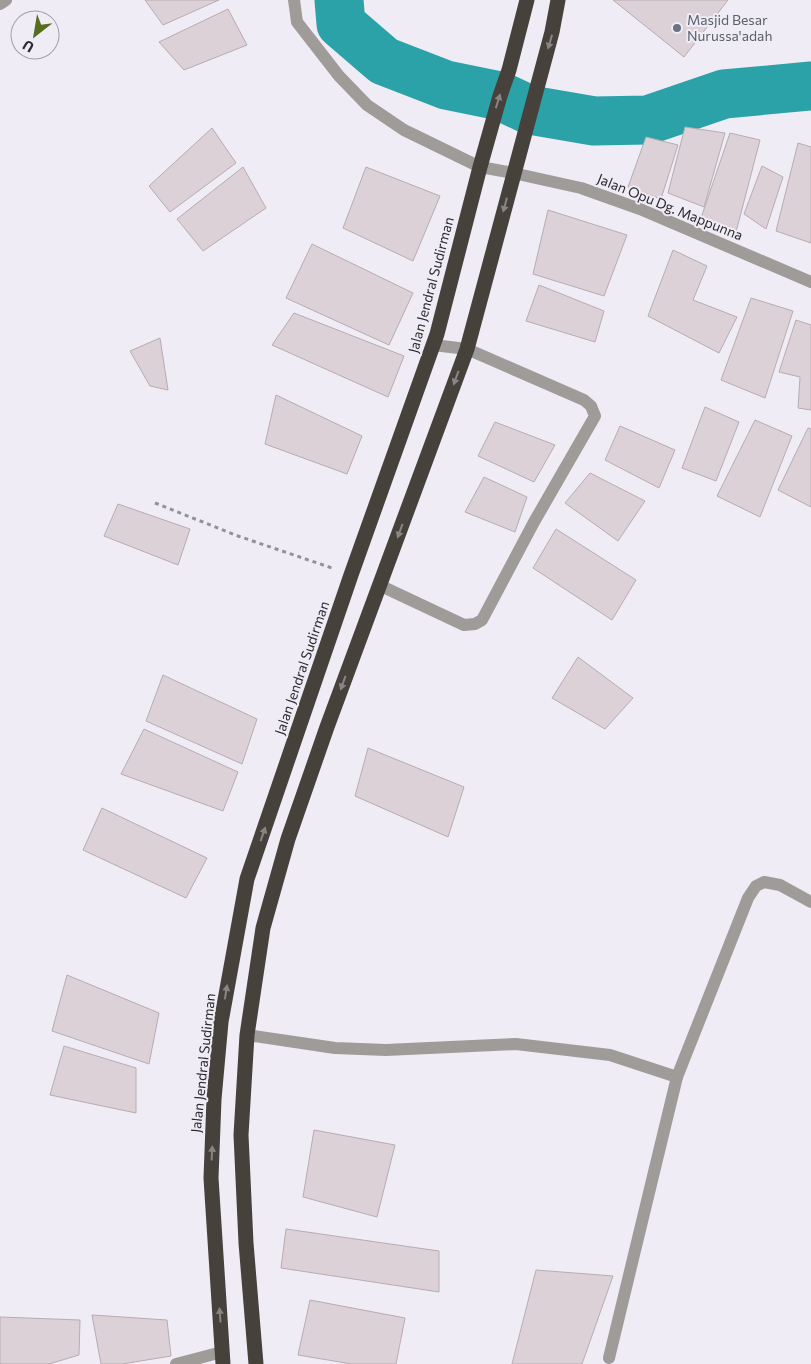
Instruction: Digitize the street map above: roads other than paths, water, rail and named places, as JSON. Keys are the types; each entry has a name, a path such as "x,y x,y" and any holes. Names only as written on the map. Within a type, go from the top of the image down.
{"highway":[{"name":"Jalan Jendral Sudirman","path":"223,1358 210,1178 214,1099 221,1022 247,879 351,575 433,345 527,0"},
{"path":"256,1364 246,1243 241,1135 248,1036 263,928 285,848 327,727 467,349 552,32 558,0"}],"street":[{"path":"0,4 6,0"},
{"name":"Jalan Opu Dg. Mappunna","path":"294,0 297,22 339,76 367,105 404,130 480,167 513,172 581,188 640,209 811,282"},
{"path":"379,585 464,625 475,624 482,620 534,522 595,416 591,406 584,400 467,349 433,345"},
{"path":"609,1358 678,1077 748,898 756,886 764,882 780,885 811,902"},
{"path":"248,1036 335,1048 378,1050 516,1044 610,1055 678,1077"},
{"path":"176,1364 223,1358"}],"waterway":[{"path":"339,0 341,24 384,61 446,85 500,96 530,110 594,121 648,120 724,94 811,86"}],"place":[{"name":"Masjid Besar Nurussa'adah","path":"677,28"}]}
